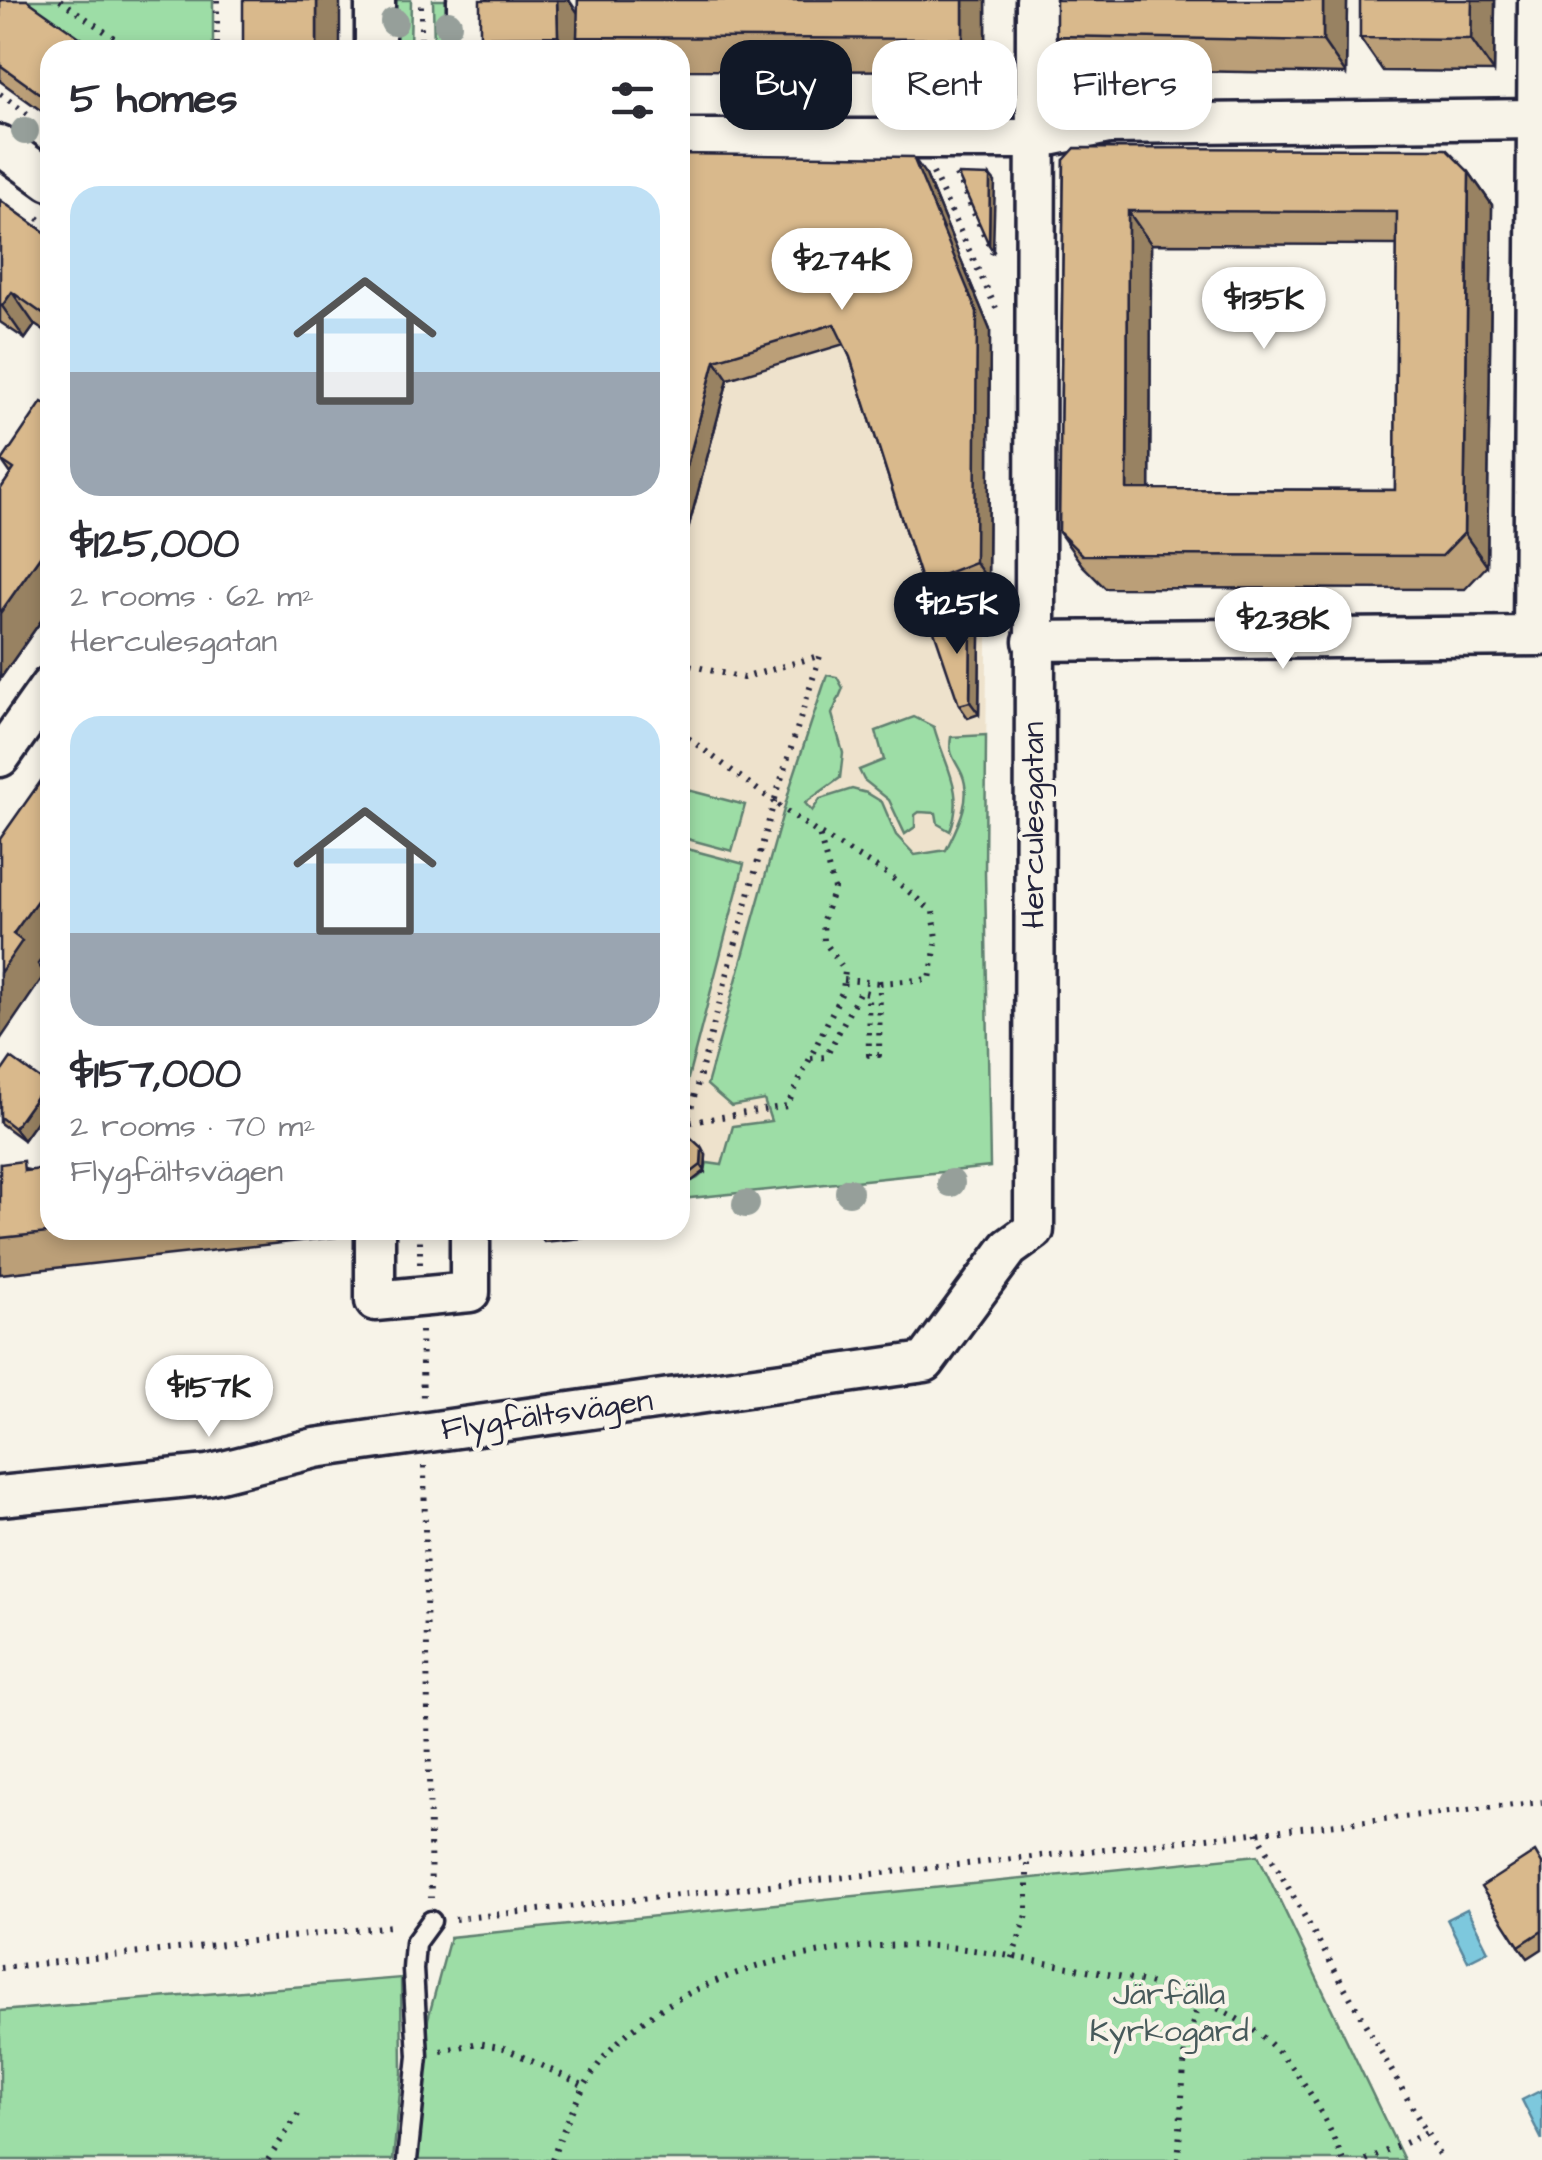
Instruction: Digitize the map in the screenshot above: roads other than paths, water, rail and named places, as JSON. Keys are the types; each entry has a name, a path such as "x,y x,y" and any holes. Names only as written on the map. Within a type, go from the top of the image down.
{"street":[{"path":"376,0 376,40"},
{"path":"467,0 467,40"},
{"name":"Herculesgatan","path":"1034,1230 1036,0"},
{"path":"1033,642 1537,635 1538,0"},
{"path":"690,138 1035,140 1109,124 1540,119"},
{"path":"0,145 40,174"},
{"path":"0,756 40,700"},
{"name":"Flygfältsvägen","path":"0,1496 208,1475 315,1448 925,1362 1009,1248 1034,1230"},
{"path":"375,1240 374,1301 470,1292 470,1240"}],"lane":[{"path":"407,2160 418,2056 415,1943 431,1922"}],"water":[{"path":"1467,1909 1488,1951 1468,1961 1447,1919"},
{"path":"1542,2090 1542,2140 1522,2100"}],"park label":[{"name":"Järfälla Kyrkogård","path":"1169,2012"}]}
